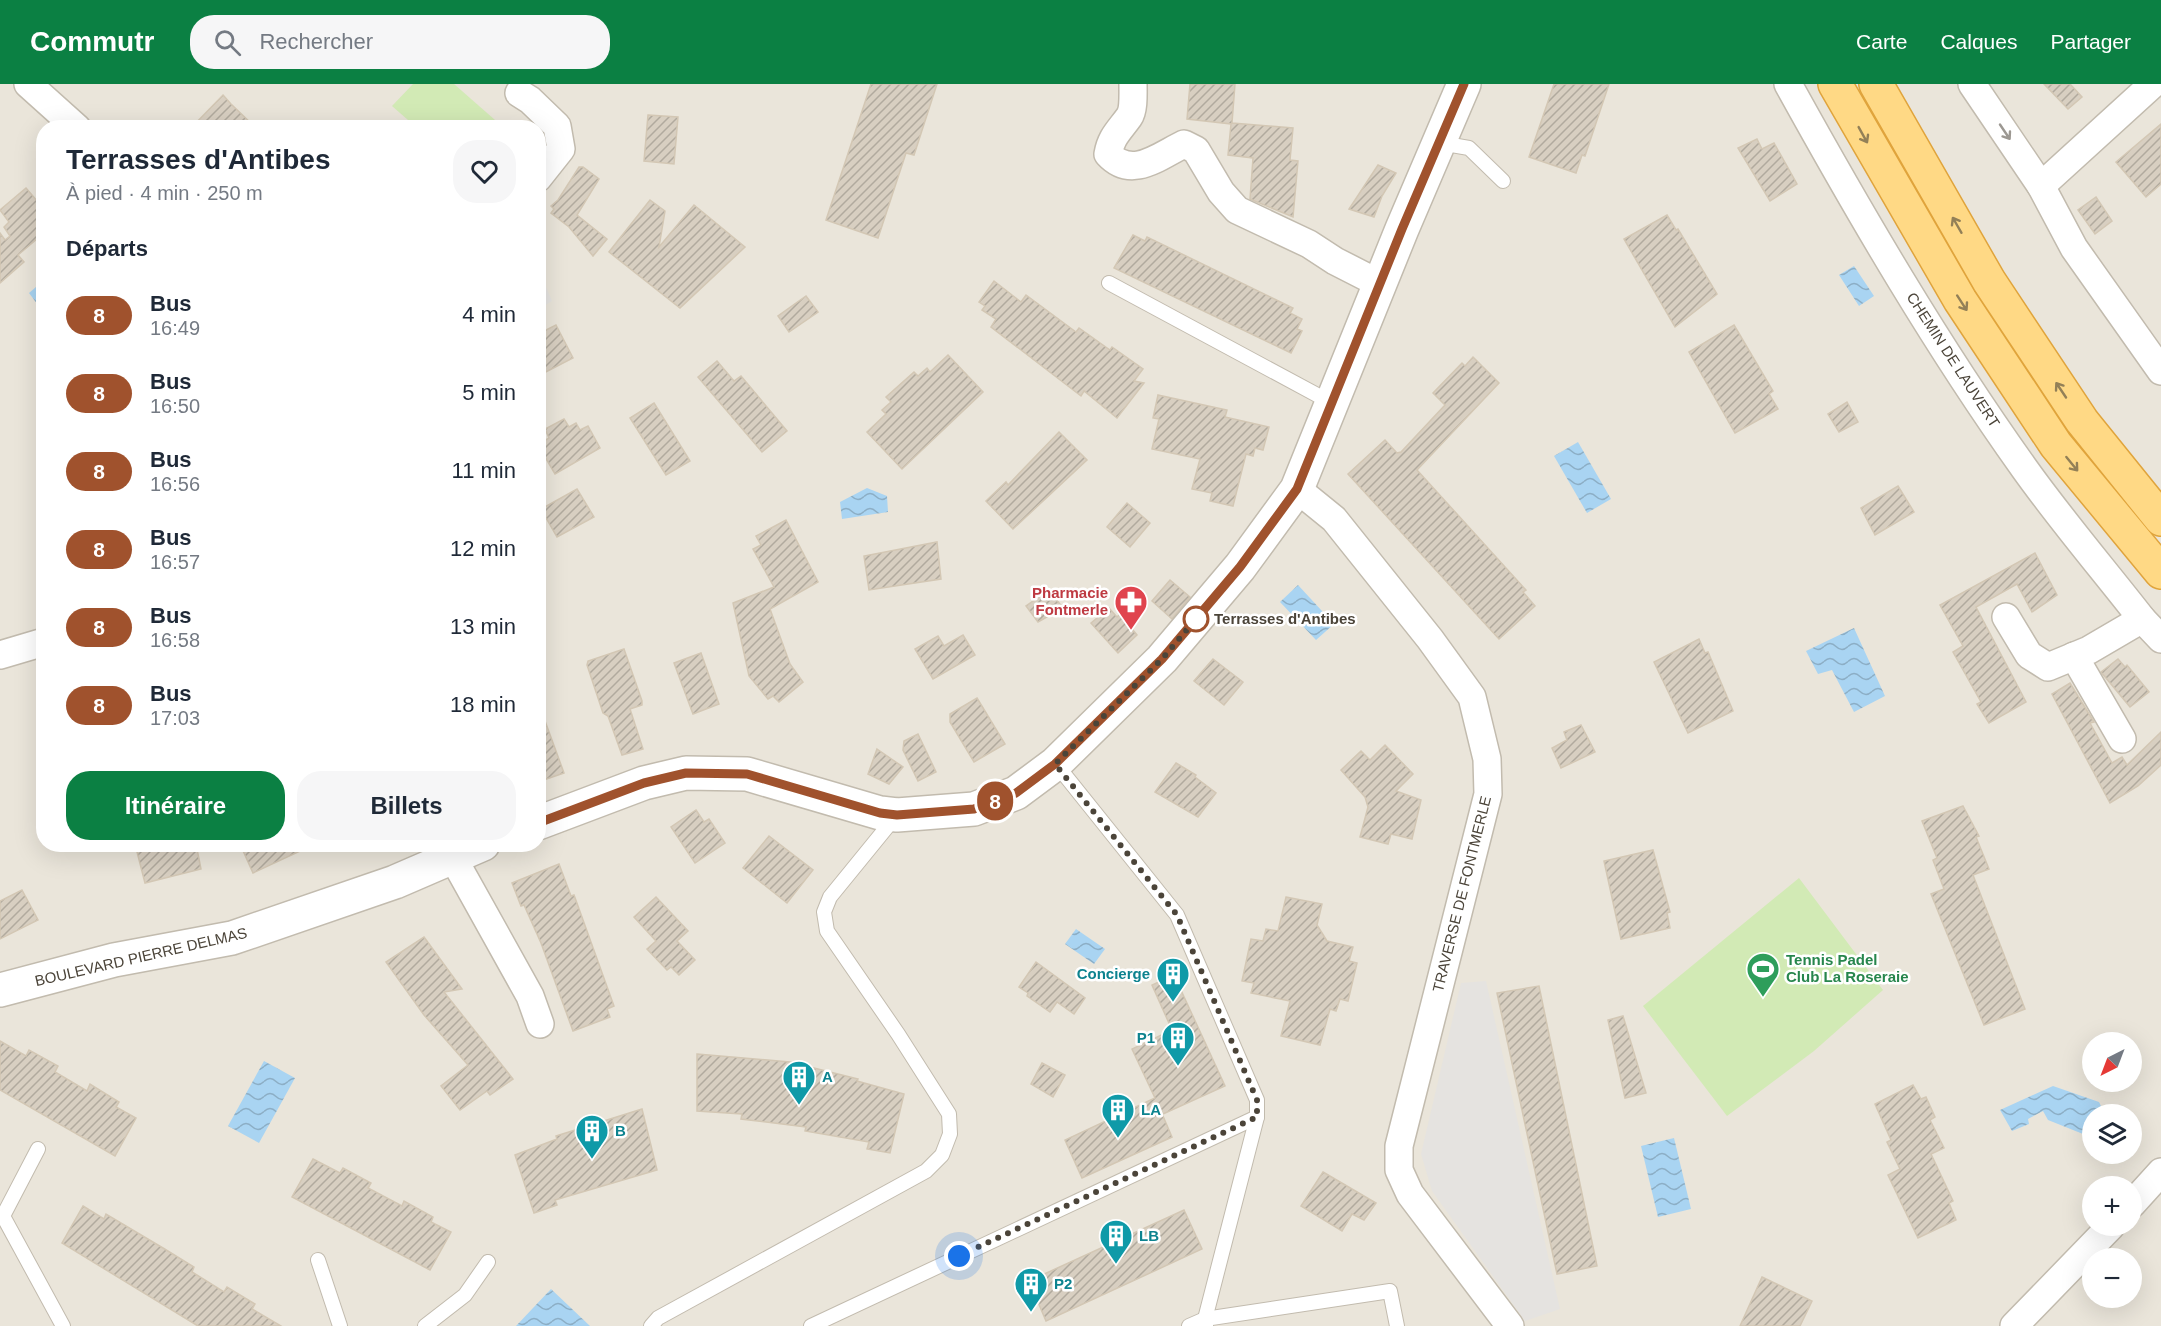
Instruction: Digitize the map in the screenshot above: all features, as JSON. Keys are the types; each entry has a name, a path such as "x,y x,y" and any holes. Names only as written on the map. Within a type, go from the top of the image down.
{"highway":[{"path":"1835,84 1960,300 2056,445 2161,572"},
{"path":"1876,84 1995,290 2082,421 2161,519"}],"street":[{"path":"28,84 68,120"},
{"path":"1133,84 1130,115 1116,130 1110,142 1108,154 1116,162 1128,167 1142,166 1184,144 1196,150 1221,192 1237,210 1309,244 1335,261 1380,284"},
{"path":"546,820 644,783 686,773 747,774 880,813 897,815 974,809 1016,793 1055,764 1162,659 1240,567 1297,489 1464,84"},
{"name":"CHEMIN DE LAUVERT","path":"1788,84 1839,177 1937,341 2025,470 2142,619 2161,639"},
{"path":"1972,84 2041,186 2074,248 2161,371"},
{"path":"2041,186 2153,84"},
{"path":"519,93 530,100 557,126 561,149 546,168"},
{"name":"TRAVERSE DE FONTMERLE","path":"1297,489 1334,519 1430,639 1472,698 1487,759 1488,794 1399,1146 1399,1170 1410,1194 1510,1326"},
{"path":"2006,617 2029,655 2048,667 2074,656 2142,619"},
{"path":"0,655 36,644"},
{"path":"2074,656 2122,739"},
{"name":"BOULEVARD PIERRE DELMAS","path":"0,990 114,960 232,938 395,882 462,852"},
{"path":"452,856 530,996 540,1024"},
{"path":"2142,1193 2161,1172"},
{"path":"2014,1326 2101,1236"}],"lane":[{"path":"1440,143 1469,148 1503,181"},
{"path":"1109,283 1332,403"},
{"path":"1055,764 1177,915 1257,1100 1257,1117 1206,1322"},
{"path":"651,1326 658,1318 926,1171 942,1155 950,1134 949,1114 898,1034 827,931 824,912 830,897 897,815"},
{"path":"811,1326 1257,1117"},
{"path":"38,1149 3,1216 63,1326"},
{"path":"318,1260 340,1326"},
{"path":"425,1326 465,1295 488,1262"},
{"path":"1189,1326 1390,1291 1397,1326"}],"shaded area":[{"path":"0,84 2161,84 2161,1326 0,1326"},
{"path":"546,287 552,301 546,305"},
{"path":"1486,981 1560,1309 1525,1321 1432,1191 1421,1154 1461,983"}],"green space":[{"path":"413,84 454,84 495,120 408,120 392,106"},
{"name":"Tennis Padel Club La Roseraie","path":"1799,878 1883,990 1814,1051 1727,1116 1643,1006"}],"water":[{"path":"1854,266 1874,296 1859,306 1839,275"},
{"path":"36,287 36,302 29,293"},
{"path":"1578,442 1611,499 1587,513 1554,456"},
{"path":"867,488 887,496 888,512 842,519 840,502"},
{"path":"1298,585 1334,624 1316,640 1280,602"},
{"path":"1854,628 1885,696 1854,712 1832,670 1818,674 1806,651"},
{"path":"1076,929 1105,949 1094,964 1065,944"},
{"path":"264,1061 295,1078 259,1143 228,1126"},
{"path":"2053,1086 2100,1104 2082,1104 2082,1134 2048,1120 2043,1111 2028,1119 2029,1124 2012,1131 2000,1110"},
{"path":"1674,1138 1691,1209 1658,1217 1641,1146"},
{"path":"551,1289 590,1326 516,1326"}],"building":[{"path":"871,84 937,84 914,155 906,153 878,238 826,220"},
{"path":"1190,84 1235,84 1232,123 1293,128 1290,160 1298,161 1293,217 1250,199 1253,158 1228,155 1231,124 1187,119"},
{"path":"1554,84 1609,84 1585,156 1582,155 1576,173 1529,157"},
{"path":"2044,84 2070,84 2082,97 2068,109"},
{"path":"223,95 248,120 199,120"},
{"path":"648,115 678,117 674,164 644,161"},
{"path":"2161,124 2161,184 2146,197 2116,162"},
{"path":"1757,139 1762,149 1774,143 1797,184 1770,201 1738,148"},
{"path":"1378,165 1396,173 1382,196 1374,217 1349,209"},
{"path":"579,167 583,167 599,179 577,215 607,239 593,256 569,227 551,213 554,209 551,206 558,200"},
{"path":"26,188 36,200 36,240 18,255 24,262 0,283 0,233 5,240 10,236 4,227 9,222 0,210"},
{"path":"2096,197 2112,221 2095,234 2078,210"},
{"path":"650,200 665,211 659,247 694,205 745,247 680,308 609,252"},
{"path":"1667,215 1676,230 1678,229 1717,294 1675,327 1624,239"},
{"path":"1133,235 1145,241 1147,237 1293,308 1290,313 1302,319 1297,329 1302,331 1291,353 1114,268"},
{"path":"994,281 1021,302 1026,295 1076,332 1079,328 1110,350 1112,347 1143,369 1134,381 1144,383 1117,418 1084,391 1081,396 991,327 996,319 982,310 985,306 979,302"},
{"path":"806,296 818,312 789,332 778,316"},
{"path":"556,325 573,358 546,372 546,330"},
{"path":"1734,325 1773,391 1769,394 1778,409 1735,433 1689,352"},
{"path":"948,355 983,392 902,469 867,432 886,414 882,410 891,402 886,397 914,372 918,376 927,368 930,372"},
{"path":"1473,357 1499,383 1417,470 1526,590 1523,592 1535,606 1499,639 1348,474 1385,440 1397,453 1401,452 1445,405 1433,393 1462,363 1465,366"},
{"path":"717,361 734,381 741,376 787,431 762,452 698,377"},
{"path":"1158,395 1227,410 1225,417 1269,427 1263,450 1255,448 1253,456 1246,454 1233,506 1210,501 1212,493 1192,489 1200,459 1152,449 1159,419 1153,418"},
{"path":"1847,402 1858,422 1839,432 1828,414"},
{"path":"654,403 690,461 666,475 630,418"},
{"path":"564,419 569,427 576,423 580,430 588,426 600,448 555,474 546,459 546,440 549,438 546,428"},
{"path":"1059,432 1087,460 1013,529 986,501 1006,482 1008,485"},
{"path":"1898,486 1914,512 1875,535 1861,508"},
{"path":"577,489 594,517 557,537 546,518 546,506"},
{"path":"1127,503 1150,523 1130,547 1107,527"},
{"path":"786,520 818,582 770,609 790,664 803,682 779,702 773,696 768,699 749,676 733,603 774,587 753,549 761,545 756,536"},
{"path":"937,542 941,579 869,590 864,556"},
{"path":"2035,553 2057,595 2032,612 2017,584 1976,607 2026,702 1989,723 1977,704 1981,702 1953,652 1963,646 1940,605"},
{"path":"1170,580 1190,597 1172,619 1152,601"},
{"path":"1049,590 1063,608 1038,622 1026,606"},
{"path":"1109,608 1117,617 1120,614 1137,635 1118,653 1091,623"},
{"path":"963,635 975,655 933,679 915,649 938,636 944,646"},
{"path":"1699,639 1705,653 1708,652 1733,711 1688,733 1654,662"},
{"path":"624,649 642,701 642,705 630,709 643,749 622,755 608,716 603,713 587,665 588,661"},
{"path":"701,653 719,704 693,714 674,663"},
{"path":"1213,659 1243,682 1224,705 1194,681"},
{"path":"2118,659 2125,667 2127,665 2149,692 2130,707 2101,672"},
{"path":"2070,683 2094,722 2090,723 2112,763 2122,757 2127,765 2161,732 2161,765 2138,786 2110,803 2052,694"},
{"path":"977,698 1005,744 974,762 950,722 950,714"},
{"path":"546,724 564,773 546,779"},
{"path":"1581,725 1595,752 1561,768 1552,748 1567,740 1564,732"},
{"path":"918,734 936,772 918,781 903,750 904,741"},
{"path":"1385,745 1413,774 1396,791 1421,800 1412,839 1391,834 1388,844 1360,837 1368,807 1365,797 1341,770 1361,751 1370,760"},
{"path":"877,749 903,767 889,784 868,774"},
{"path":"1176,763 1196,775 1195,777 1216,793 1198,817 1155,792"},
{"path":"1963,806 1979,836 1976,837 1989,869 1973,875 2025,1009 1984,1025 1931,894 1944,889 1933,860 1937,858 1922,821"},
{"path":"696,810 704,822 709,819 725,843 695,863 671,827"},
{"path":"769,836 813,870 787,903 743,868"},
{"path":"1653,850 1670,912 1667,913 1670,928 1621,939 1604,861"},
{"path":"137,852 198,852 201,869 145,883"},
{"path":"244,852 298,852 253,873"},
{"path":"559,864 571,896 574,895 614,1006 607,1009 610,1017 573,1031 541,943 524,905 521,906 512,883"},
{"path":"22,890 38,920 0,939 0,901"},
{"path":"656,897 688,931 677,941 695,960 679,975 671,967 667,970 647,949 656,941 634,917"},
{"path":"1286,897 1322,904 1317,925 1327,941 1353,947 1349,961 1357,963 1348,1001 1340,999 1336,1011 1330,1009 1320,1045 1281,1036 1290,1001 1251,993 1254,983 1242,981 1251,939 1263,941 1266,929 1278,931"},
{"path":"424,937 462,989 444,992 513,1079 490,1095 487,1091 460,1110 441,1086 468,1065 424,1015 386,962"},
{"path":"1036,962 1085,998 1074,1014 1057,1002 1050,1012 1027,996 1028,993 1019,987"},
{"path":"1174,975 1225,1086 1163,1114 1157,1102 1172,1137 1082,1178 1065,1140 1155,1098 1132,1049 1172,1030 1152,985"},
{"path":"1539,986 1597,1266 1557,1274 1497,993"},
{"path":"1623,1016 1646,1093 1625,1098 1608,1020"},
{"path":"0,1041 26,1056 29,1050 58,1066 55,1072 87,1091 90,1084 119,1102 116,1107 136,1118 115,1156 0,1090"},
{"name":"A","path":"697,1054 790,1062 858,1079 857,1081 904,1094 890,1153 867,1149 869,1142 805,1131 806,1127 741,1119 742,1114 697,1111"},
{"path":"1042,1063 1065,1075 1053,1097 1031,1084"},
{"path":"1913,1085 1921,1099 1926,1097 1935,1117 1930,1120 1944,1148 1931,1154 1953,1201 1949,1203 1956,1220 1918,1238 1888,1175 1900,1169 1887,1142 1891,1140 1875,1104"},
{"name":"B","path":"642,1109 657,1170 555,1200 557,1205 534,1213 515,1155 557,1139 556,1136"},
{"path":"313,1159 340,1173 343,1168 371,1183 368,1188 402,1206 404,1201 433,1217 431,1222 451,1232 430,1270 292,1197"},
{"path":"1323,1172 1376,1203 1364,1220 1352,1214 1342,1231 1301,1206"},
{"path":"83,1206 104,1219 106,1214 163,1248 194,1267 192,1272 224,1292 227,1287 255,1304 252,1309 281,1326 198,1326 62,1243"},
{"name":"LB","path":"1184,1210 1202,1249 1046,1321 1029,1281"},
{"path":"1762,1277 1812,1301 1800,1326 1740,1326"}],"bus line":[{"name":"8","path":"546,820 644,783 686,773 747,774 880,813 897,815 974,809 1016,793 1055,764 1162,659 1240,567 1297,489 1402,229 1464,84"}],"place":[{"name":"Terrasses d'Antibes","path":"1196,619"},
{"name":"Pharmacie Fontmerle","path":"1131,631"},
{"name":"Tennis Padel Club La Roseraie","path":"1763,998"},
{"name":"Concierge","path":"1173,1003"},
{"name":"P1","path":"1178,1067"},
{"name":"A","path":"799,1106"},
{"name":"LA","path":"1118,1139"},
{"name":"B","path":"592,1160"},
{"name":"LB","path":"1116,1265"},
{"name":"P2","path":"1031,1313"}],"route":[{"path":"959,1256 1257,1117 1257,1100 1177,915 1055,764 1162,659 1196,619"}]}
